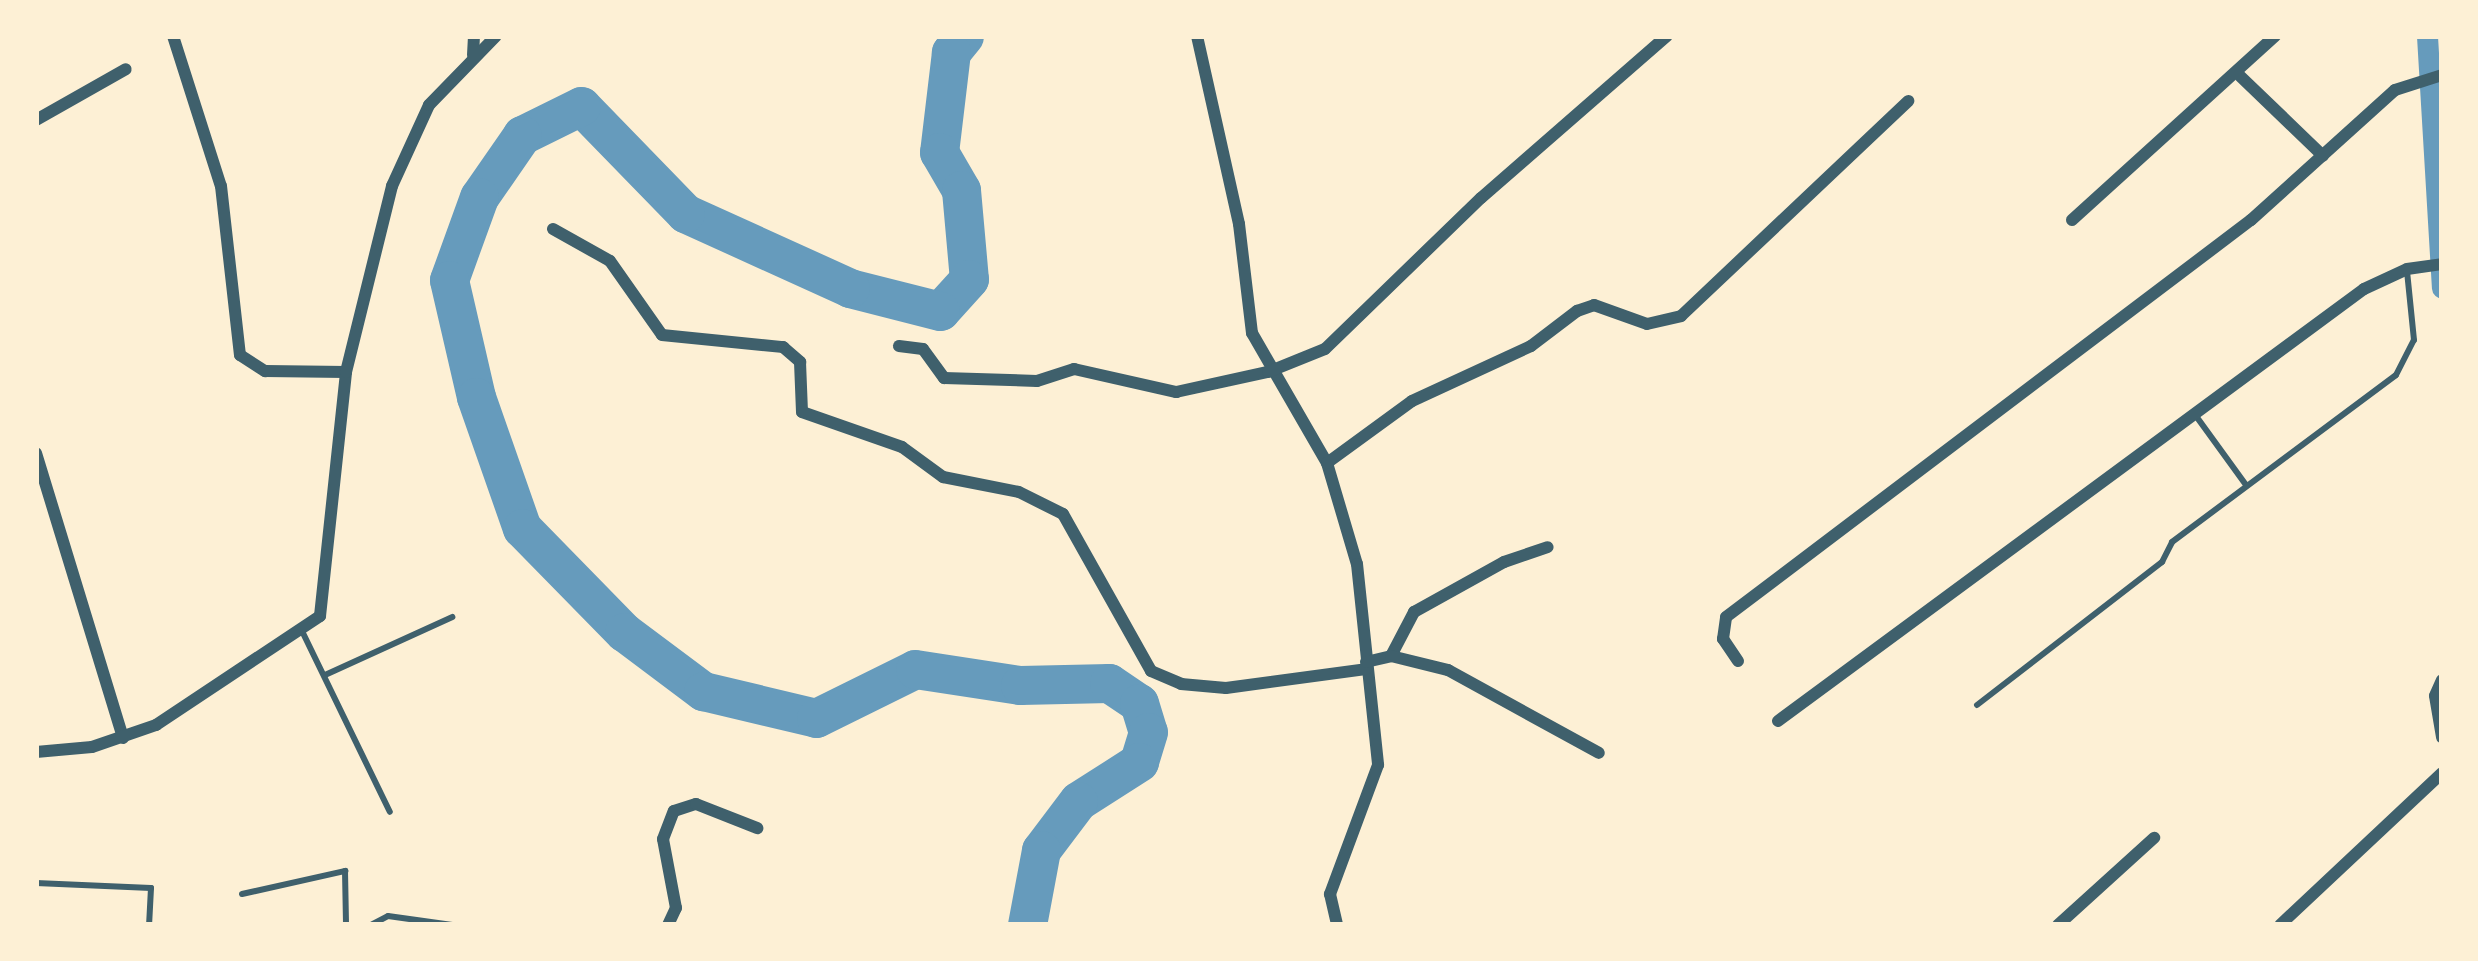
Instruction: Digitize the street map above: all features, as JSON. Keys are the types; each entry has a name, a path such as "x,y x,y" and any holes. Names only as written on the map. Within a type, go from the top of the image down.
{"street":[{"path":"173,36 221,186 240,356 265,371 346,372"},
{"path":"473,55 474,36"},
{"path":"36,752 123,738 302,631 327,602 346,372 408,145 429,105 496,36"},
{"path":"1197,36 1239,224 1252,333 1268,372 1328,463 1357,564 1378,765 1330,894 1337,925"},
{"path":"899,346 923,349 944,378 1036,381 1074,369 1176,392 1268,372 1325,349 1481,198 1667,36"},
{"path":"2072,220 2240,76 2275,36"},
{"path":"36,120 125,68"},
{"path":"1738,661 1723,639 1726,617 2251,220 2407,81 2442,75"},
{"path":"2240,76 2323,156"},
{"path":"1328,463 1412,401 1531,346 1577,311 1594,305 1647,324 1681,316 1908,100"},
{"path":"553,229 610,260 662,335 783,347 800,362 802,412 902,447 943,478 1019,491 1063,514 1150,671 1181,684 1226,688 1366,665 1391,656 1448,670 1599,754"},
{"path":"1778,722 2364,289 2412,267 2442,263"},
{"path":"36,453 123,738"},
{"path":"1391,656 1414,612 1548,547"},
{"path":"2442,680 2435,696 2442,737"},
{"path":"2280,925 2442,773"},
{"path":"668,925 676,908 663,839 674,811 696,805 758,828"},
{"path":"2058,925 2154,838"}],"lane":[{"path":"1977,705 2162,562 2172,542 2396,375 2414,340 2412,267"},
{"path":"2196,416 2246,485"},
{"path":"325,675 452,617"},
{"path":"302,631 390,812"},
{"path":"242,894 345,871 346,925"},
{"path":"36,883 151,888 149,925"},
{"path":"371,925 388,916 452,925"}],"waterway":[{"path":"964,36 951,52 939,152 961,190 969,279 940,311 850,288 685,213 581,106 522,135 479,197 449,280 476,397 522,528 624,632 703,691 816,718 915,669 1020,685 1109,683 1139,703 1148,732 1139,762 1078,801 1041,850 1027,925"},
{"path":"2427,36 2442,288"}]}
